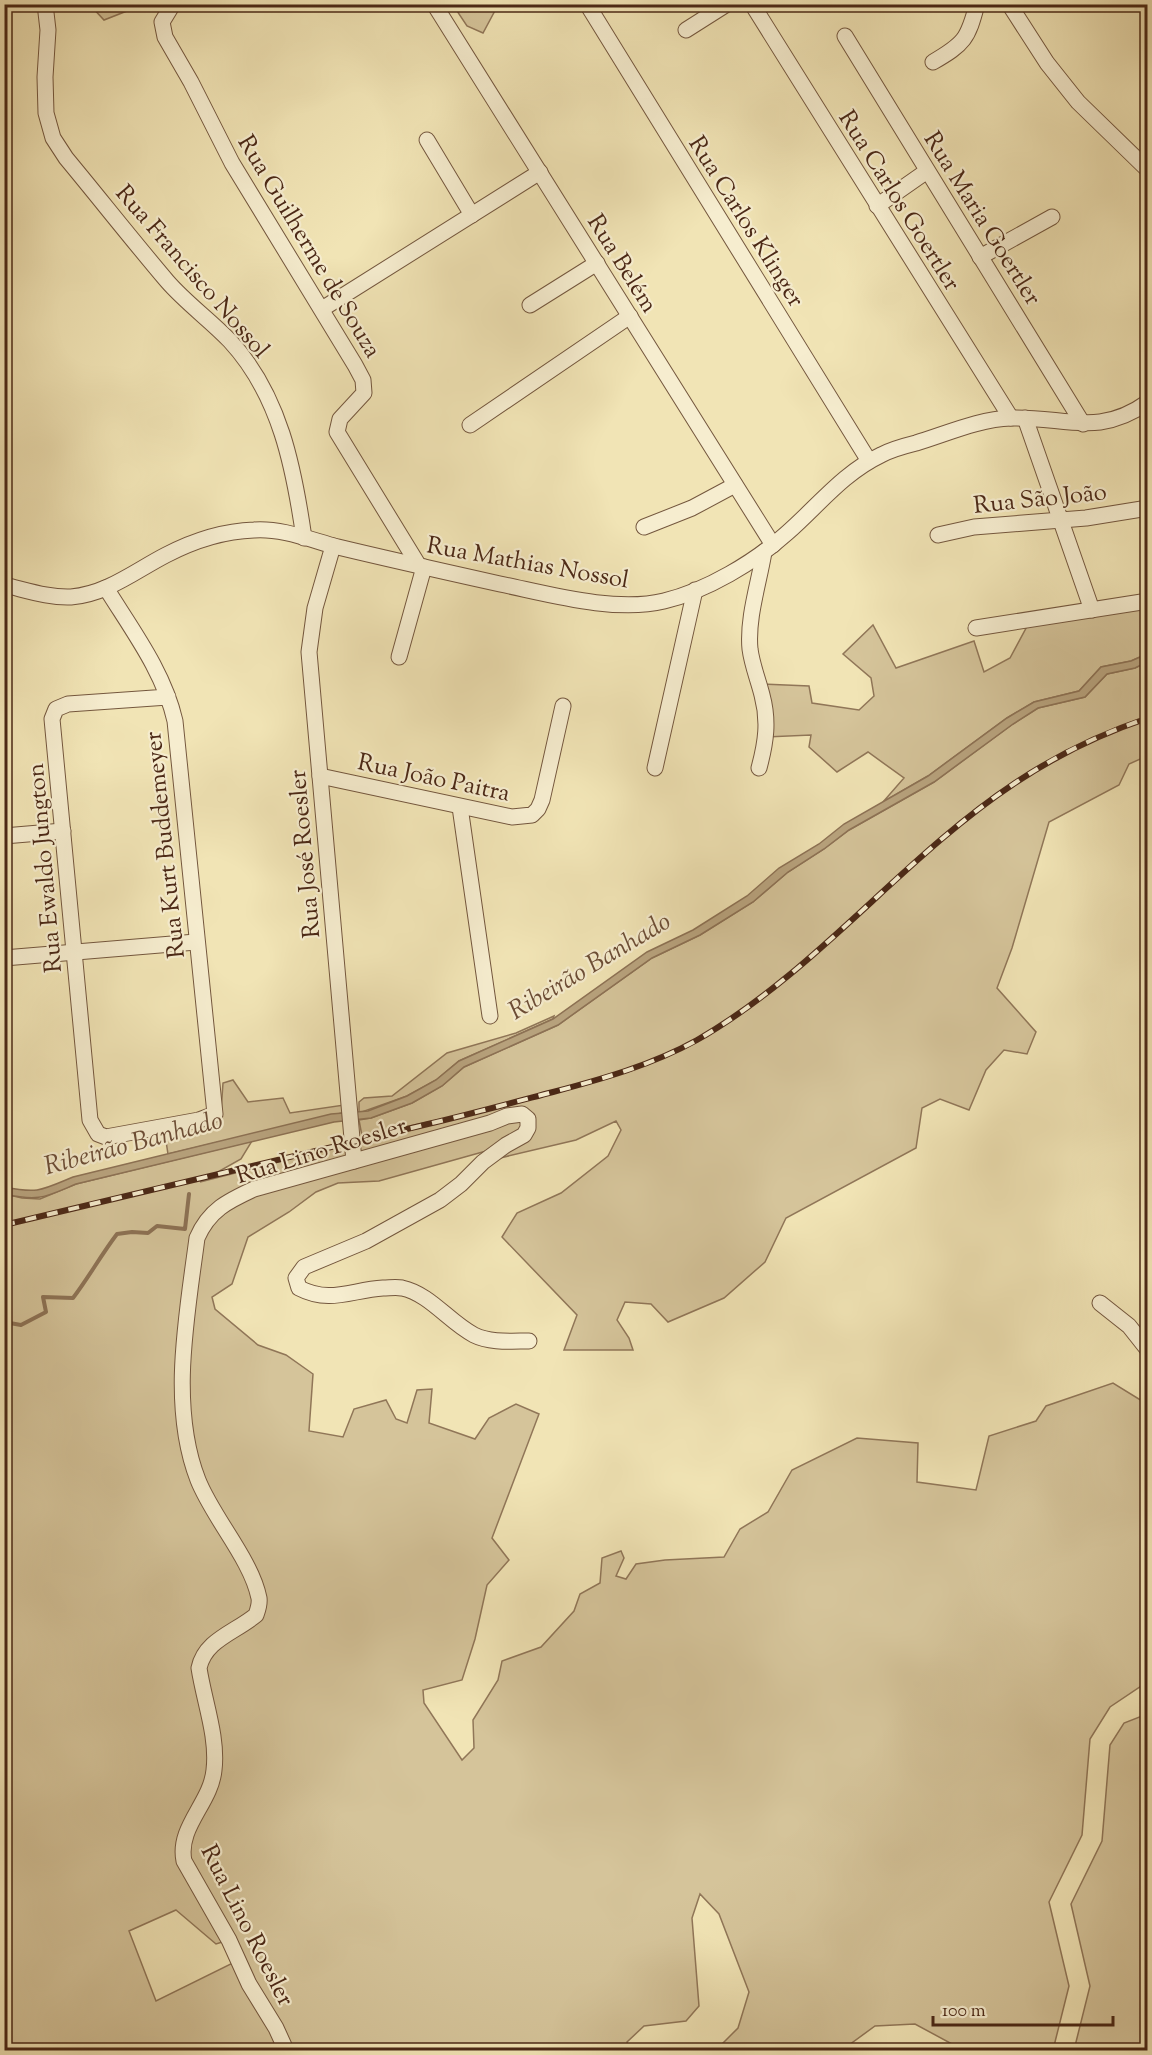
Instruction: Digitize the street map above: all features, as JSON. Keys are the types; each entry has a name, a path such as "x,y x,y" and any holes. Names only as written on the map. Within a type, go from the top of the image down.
{"street":[{"name":"Rua Francisco Nossol","path":"45,4 48,30 45,106 48,127 53,138 66,158 168,282 230,342 253,371 282,431 288,450 304,538"},
{"name":"Rua Guilherme de Souza","path":"173,4 162,22 165,37 191,82 232,163 322,309 365,385 361,398 340,419 337,432 422,567"},
{"name":"Rua Belém","path":"434,4 735,485 769,549"},
{"name":"Rua Carlos Klinger","path":"587,4 869,461"},
{"path":"686,30 727,4"},
{"name":"Rua Carlos Goertler","path":"752,4 877,206 1018,418 1060,520 1092,610"},
{"path":"933,62 963,42 977,4"},
{"path":"1009,4 1047,63 1078,102 1148,170"},
{"name":"Rua Maria Goertler","path":"845,36 1083,424"},
{"path":"427,140 472,215"},
{"path":"877,206 927,171"},
{"path":"322,309 540,172"},
{"path":"981,257 1052,217"},
{"path":"530,305 597,263"},
{"path":"470,425 630,316"},
{"name":"Rua Mathias Nossol","path":"4,585 58,597 72,597 106,588 174,551 204,539 241,531 267,530 552,595 607,603 650,604 666,601 695,590 730,573 769,549 845,478 884,453 987,422 1018,418 1083,424 1112,420 1148,402"},
{"path":"644,527 693,508 735,485"},
{"name":"Rua São João","path":"938,535 974,527 1060,520 1148,508"},
{"name":"Rua José Roesler","path":"333,546 315,608 310,638 311,670 354,1161"},
{"path":"759,768 765,745 767,723 753,664 750,634 769,549"},
{"path":"399,657 422,567"},
{"name":"Rua Kurt Buddemeyer","path":"98,1134 106,1137 199,1120 215,1114 175,721 168,697 149,658 106,588"},
{"path":"655,768 695,590"},
{"path":"976,628 1148,601"},
{"name":"Rua Ewaldo Jungton","path":"98,1134 90,1120 52,719 56,709 68,704 168,697"},
{"name":"Rua João Paitra","path":"320,776 512,818 532,815 542,800 562,706"},
{"path":"460,807 490,1016"},
{"path":"4,836 63,831"},
{"path":"4,958 196,942"},
{"name":"Rua Lino Roesler","path":"286,2050 276,2028 249,1984 229,1940 184,1861 182,1852 183,1842 211,1787 214,1771 213,1743 199,1668 201,1656 207,1648 255,1615 259,1599 244,1563 201,1488 188,1449 182,1416 184,1345 196,1238 211,1214 254,1189 490,1123 507,1116 522,1114 528,1119 528,1128 524,1135 483,1162 461,1185 440,1200 366,1241 304,1267 296,1278 299,1288 310,1293 332,1297 367,1289 400,1288 421,1295 450,1320 476,1336 529,1341"},
{"path":"1100,1303 1129,1326 1148,1350"}],"shaded area":[{"path":"90,5 136,5 137,7 104,20"},
{"path":"453,5 498,5 483,33 467,26"},
{"path":"1147,601 1147,654 1131,661 1101,667 1079,691 1034,702 1007,718 928,776 883,802 904,778 868,752 837,772 809,747 811,735 766,737 759,684 809,686 812,703 859,710 874,696 871,678 843,654 873,625 896,668 974,641 984,672 1010,658 1031,619"},
{"path":"1147,654 1147,662 1135,668 1107,674 1085,697 1038,708 934,782 849,830 788,872 753,902 700,935 652,958 558,1025 464,1067 442,1086 412,1103 371,1118 334,1122 76,1184 42,1197 26,1198 5,1194 5,1187 40,1190 73,1177 331,1114 368,1111 407,1096 436,1080 459,1061 553,1019 647,952 693,930 747,896 779,868 819,844 844,824 928,776 1007,718 1034,702 1079,691 1101,667 1131,661"},
{"path":"1147,662 1147,756 1129,764 1119,785 1049,822 1012,948 997,988 1036,1032 1027,1054 1004,1050 986,1070 969,1110 940,1099 922,1108 916,1148 786,1218 765,1262 724,1298 668,1322 651,1304 625,1302 617,1320 629,1338 633,1350 564,1350 577,1315 502,1237 517,1213 561,1193 608,1156 621,1130 616,1121 576,1140 483,1162 504,1146 379,1181 338,1183 316,1192 248,1237 232,1284 212,1297 215,1309 258,1345 286,1355 313,1374 309,1431 343,1437 354,1409 386,1400 396,1419 407,1423 417,1390 432,1389 429,1423 475,1439 489,1418 516,1404 539,1414 492,1538 509,1560 487,1585 475,1639 462,1680 423,1690 424,1703 462,1760 474,1748 473,1720 498,1680 502,1661 541,1647 574,1611 580,1594 600,1583 602,1558 621,1551 624,1558 616,1576 626,1579 636,1564 724,1557 740,1529 768,1512 792,1470 857,1438 918,1443 917,1482 976,1490 989,1436 1036,1421 1046,1406 1113,1383 1147,1404 1147,1682 1110,1707 1090,1739 1082,1835 1049,1902 1069,1986 1053,2050 963,2050 915,2024 875,2026 842,2050 716,2050 738,2028 749,1992 719,1914 700,1894 692,1918 699,2006 686,2021 644,2026 627,2042 629,2050 5,2050 5,1194 40,1199 76,1184 252,1141 241,1159 200,1182 462,1115 362,1136 359,1120 412,1103 442,1086 464,1067 558,1025 652,958 700,935 753,902 788,872 849,830 934,782 1038,708 1085,697 1107,674 1135,668","holes":["176,1910 216,1944 229,1940 239,1960 156,2001 129,1931"]},
{"path":"554,1016 553,1019 459,1061 436,1080 407,1096 359,1113 359,1102 364,1098 392,1096 447,1053 516,1033"},
{"path":"233,1080 248,1102 283,1098 290,1113 344,1105 346,1112 168,1154 164,1128 221,1112 223,1083"},
{"path":"1147,1714 1147,2050 1074,2050 1090,1986 1071,1904 1102,1841 1110,1745 1124,1723"}],"waterway":[{"path":"4,1322 21,1325 46,1312 43,1297 73,1298 117,1234 148,1233 157,1226 185,1229 189,1194"}],"railway":[{"path":"4,1225 475,1112 590,1082 662,1057 697,1040 740,1013 781,982 934,845 1015,783 1079,746 1148,718"}],"water label":[{"name":"Ribeirão Banhado","path":"589,965"},
{"name":"Ribeirão Banhado","path":"133,1142"}]}
